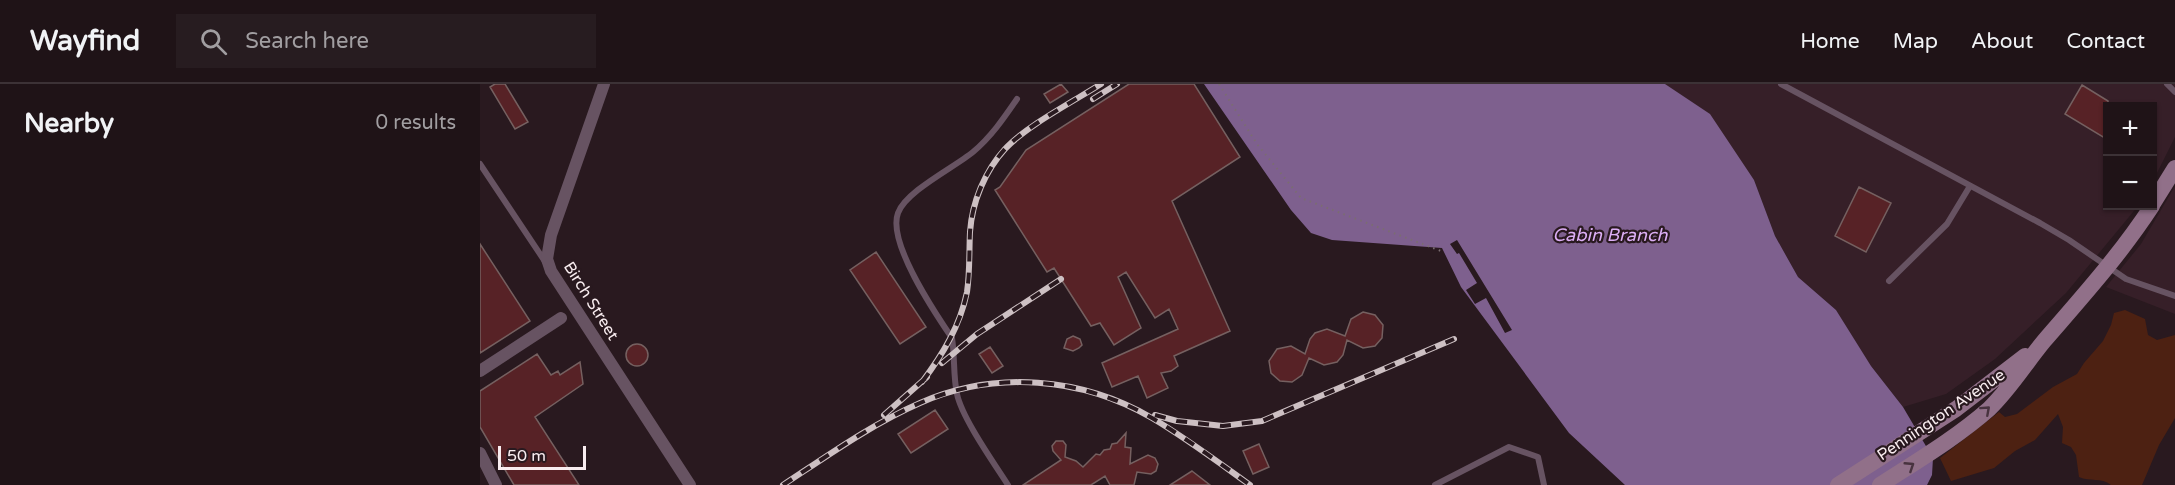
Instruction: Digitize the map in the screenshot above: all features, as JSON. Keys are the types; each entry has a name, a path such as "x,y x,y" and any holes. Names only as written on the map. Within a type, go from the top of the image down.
{"main road":[{"name":"Pennington Avenue","path":"2157,197 2175,168"},
{"name":"Pennington Avenue","path":"1880,485 1968,427 1991,406 2108,268 2149,210"},
{"name":"Pennington Avenue","path":"1838,485 1956,409 2043,343"}],"street":[{"name":"Birch Street","path":"604,84 551,235 548,259 551,271 690,485"},
{"path":"480,371 561,318"},
{"path":"480,453 496,485"}],"lane":[{"path":"1781,84 2059,234 2126,279 2175,296"},
{"path":"2167,84 2175,92"},
{"path":"1008,485 963,412 957,394 951,338 905,257 896,232 898,213 913,195 972,152 997,128 1017,99"},
{"path":"480,164 551,271"},
{"path":"1889,281 1947,224 1970,186"},
{"path":"1435,485 1509,447 1538,457 1544,485"}],"path":[{"path":"1219,84 1257,144 1301,198 1441,251"}],"shaded area":[{"path":"1665,84 2175,84 2175,137 2157,173 2157,102 2103,102 2103,210 2135,210 2066,293 1995,359 1946,394 1903,407 1871,366 1836,310 1798,277 1775,236 1754,180"},
{"path":"2175,186 2175,314 2106,287 2141,244"},
{"path":"2125,310 2145,319 2148,335 2157,340 2175,335 2175,418 2159,445 2142,485 2111,485 2103,481 2079,477 2076,455 2071,447 2062,443 2063,427 2058,414 2035,440 2015,451 1994,468 1951,481 1940,458 1999,412 2005,417 2017,414 2053,387 2077,374 2103,341 2114,313"}],"water":[{"name":"Cabin Branch","path":"1204,84 1665,84 1710,114 1754,180 1775,236 1798,277 1836,310 1871,366 1903,407 1933,458 1932,475 1927,485 1625,485 1569,433 1461,287 1442,248 1332,240 1311,233 1291,210"}],"pier":[{"path":"1457,240 1512,330 1505,333 1486,298 1475,304 1466,290 1477,283 1459,253 1457,254 1450,244"}],"building":[{"path":"495,84 505,84 528,122 515,129 490,87"},
{"path":"1061,84 1068,92 1050,103 1044,94"},
{"path":"1129,84 1194,84 1240,157 1172,201 1230,331 1174,356 1178,366 1171,371 1161,373 1168,388 1147,398 1138,376 1112,387 1102,363 1178,329 1169,309 1155,318 1126,272 1118,277 1141,328 1114,345 1100,323 1091,326 1054,268 1047,272 995,190 1000,187 1026,150"},
{"path":"2082,85 2108,101 2103,102 2103,137 2065,114"},
{"path":"1859,187 1891,203 1866,252 1835,236"},
{"path":"480,244 530,321 480,353"},
{"path":"876,252 926,327 900,344 850,270"},
{"path":"1363,312 1375,315 1383,325 1382,338 1375,346 1363,348 1347,340 1343,355 1337,362 1324,365 1309,358 1302,375 1292,382 1280,381 1271,373 1269,361 1277,349 1291,346 1305,354 1310,339 1315,333 1327,329 1345,336 1351,319"},
{"path":"1073,336 1080,339 1082,345 1073,351 1064,348 1067,339"},
{"path":"637,344 645,347 648,355 645,363 637,366 629,363 626,355 629,347"},
{"path":"990,347 1003,366 992,373 979,354"},
{"path":"537,354 551,375 558,371 560,375 580,362 583,384 535,417 579,485 514,485 480,427 480,391"},
{"path":"935,410 948,429 911,453 898,434"},
{"path":"1126,433 1125,447 1131,448 1130,464 1148,455 1155,458 1158,464 1156,471 1151,474 1137,472 1134,485 1110,485 1105,476 1091,485 1023,485 1061,460 1053,451 1052,446 1056,441 1063,441 1066,445 1065,457 1076,461 1083,467 1096,454 1100,455 1104,450 1110,449 1112,444 1117,443"},
{"path":"1259,444 1269,467 1253,474 1243,451"},
{"path":"1192,471 1210,485 1170,485"}],"railway":[{"path":"922,382 950,339 964,304 968,284 971,221 977,198 991,167 1014,140 1051,114 1101,84"},
{"path":"1093,99 1117,84"},
{"path":"942,363 977,334 1061,279"},
{"path":"1155,415 1177,421 1223,426 1262,421 1454,339"},
{"path":"884,415 927,377"},
{"path":"783,485 902,411 949,392 1008,382 1068,387 1125,404 1152,418 1202,450 1250,485"}]}
